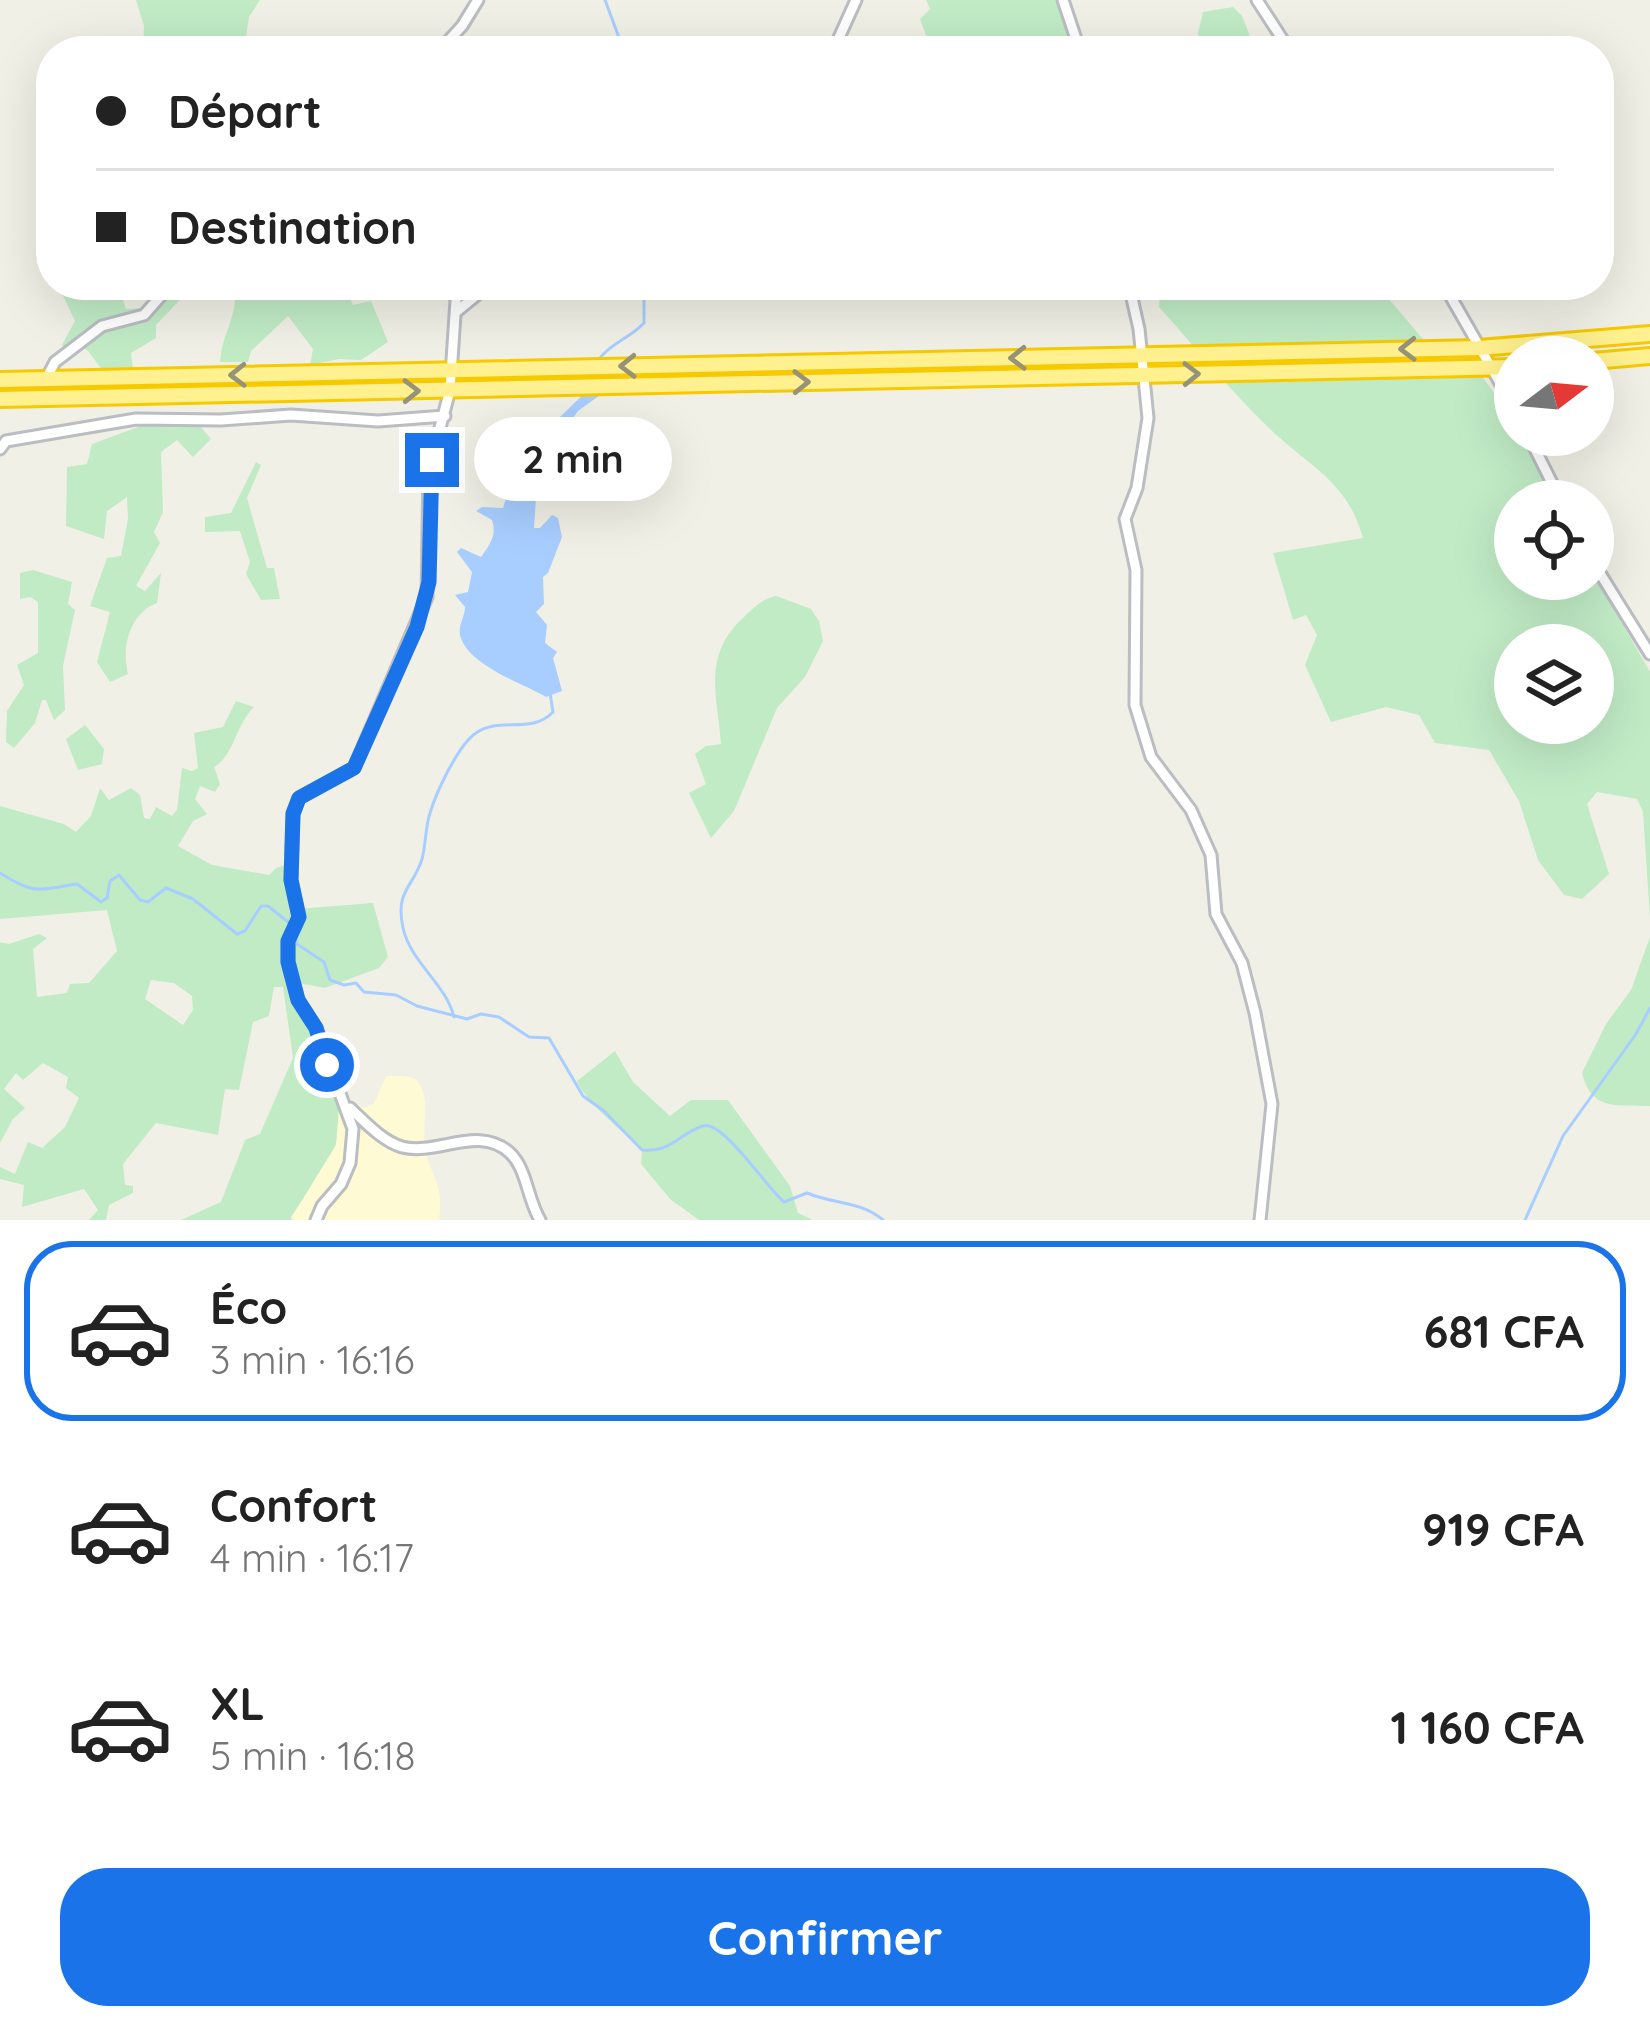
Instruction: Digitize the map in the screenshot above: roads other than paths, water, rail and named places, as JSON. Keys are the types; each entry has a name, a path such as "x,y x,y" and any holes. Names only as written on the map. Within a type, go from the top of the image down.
{"highway":[{"path":"0,380 1479,348 1650,334"},
{"path":"1614,359 1650,356"},
{"path":"0,399 1492,368"}],"street":[{"path":"454,36 478,0"},
{"path":"839,36 856,0"},
{"path":"1063,0 1075,36"},
{"path":"1257,0 1280,36"},
{"path":"458,32 459,36"},
{"path":"46,379 55,362 102,326 144,315 157,300"},
{"path":"316,1220 350,1163 353,1130 316,1028 298,1000 288,962 288,941 299,917 291,880 293,814 299,798 354,768 417,627 429,582 429,469 450,390 456,300"},
{"path":"456,312 471,300"},
{"path":"1132,300 1148,418 1137,488 1125,519 1136,570 1135,705 1144,744 1191,810 1211,855 1216,914 1242,963 1255,1013 1272,1104 1260,1220"},
{"path":"1452,300 1494,372"},
{"path":"0,449 6,442 136,419 291,415 378,421 445,416"},
{"path":"1614,596 1650,654"},
{"path":"344,1102 396,1145 413,1149 482,1140 507,1150 524,1173 527,1197 540,1220"}],"water":[{"path":"599,379 607,379 607,390 578,411 565,429 556,473 536,498 534,528 552,515 558,518 562,537 543,577 544,604 536,612 547,625 545,643 557,652 553,658 562,691 546,697 484,664 465,646 460,631 465,607 455,595 468,592 472,572 457,552 461,548 481,557 492,540 493,526 492,520 476,511 503,508 506,475 516,478 521,474 543,425 560,417"}],"waterway":[{"path":"605,0 618,36"},
{"path":"599,359 644,323 644,300"},
{"path":"454,1017 407,941 401,915 403,897 422,859 433,804 462,748 485,728 544,719 553,712 550,693"},
{"path":"0,873 37,889 77,884 101,902 107,898 110,881 119,875 140,900 148,902 166,888 193,899 237,934 245,931 261,906 268,906 293,926"},
{"path":"295,935 297,944 324,962 330,980 356,983 364,992 396,995 417,1006 467,1019 481,1014 499,1017 529,1037 549,1038 583,1096 642,1150 661,1148 694,1129 711,1127 732,1143 784,1202 807,1193 866,1209 883,1220"},
{"path":"1525,1220 1563,1136 1650,1008"}]}
